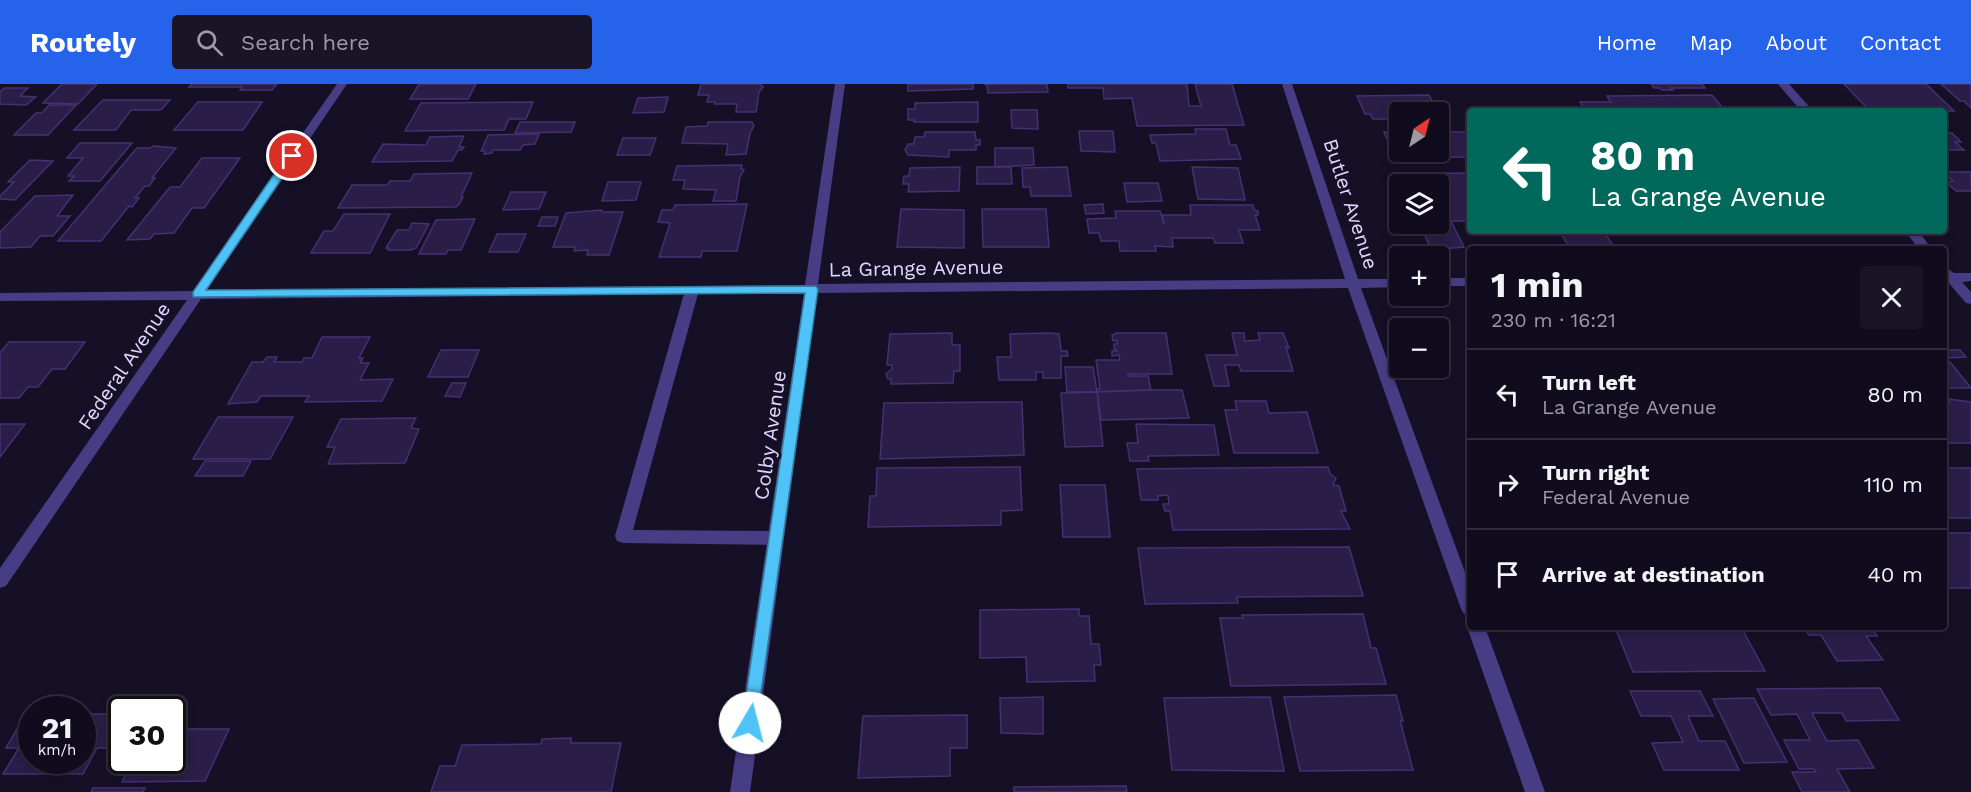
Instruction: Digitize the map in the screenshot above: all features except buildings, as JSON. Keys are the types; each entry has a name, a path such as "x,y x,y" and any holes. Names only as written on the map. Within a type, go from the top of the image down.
{"street":[{"name":"Federal Avenue","path":"0,581 342,84"},
{"name":"Colby Avenue","path":"740,792 840,84"},
{"name":"Butler Avenue","path":"1287,84 1353,283 1467,601"},
{"path":"1783,84 1804,108"},
{"path":"1914,234 1924,246"},
{"path":"1947,275 1971,277"},
{"path":"1947,276 1971,300"},
{"path":"1449,282 1467,282"},
{"name":"La Grange Avenue","path":"0,297 1389,283"},
{"path":"692,290 623,536 776,538"},
{"path":"1477,630 1535,792"}],"route":[{"path":"292,156 197,295 812,289 750,723"}]}
